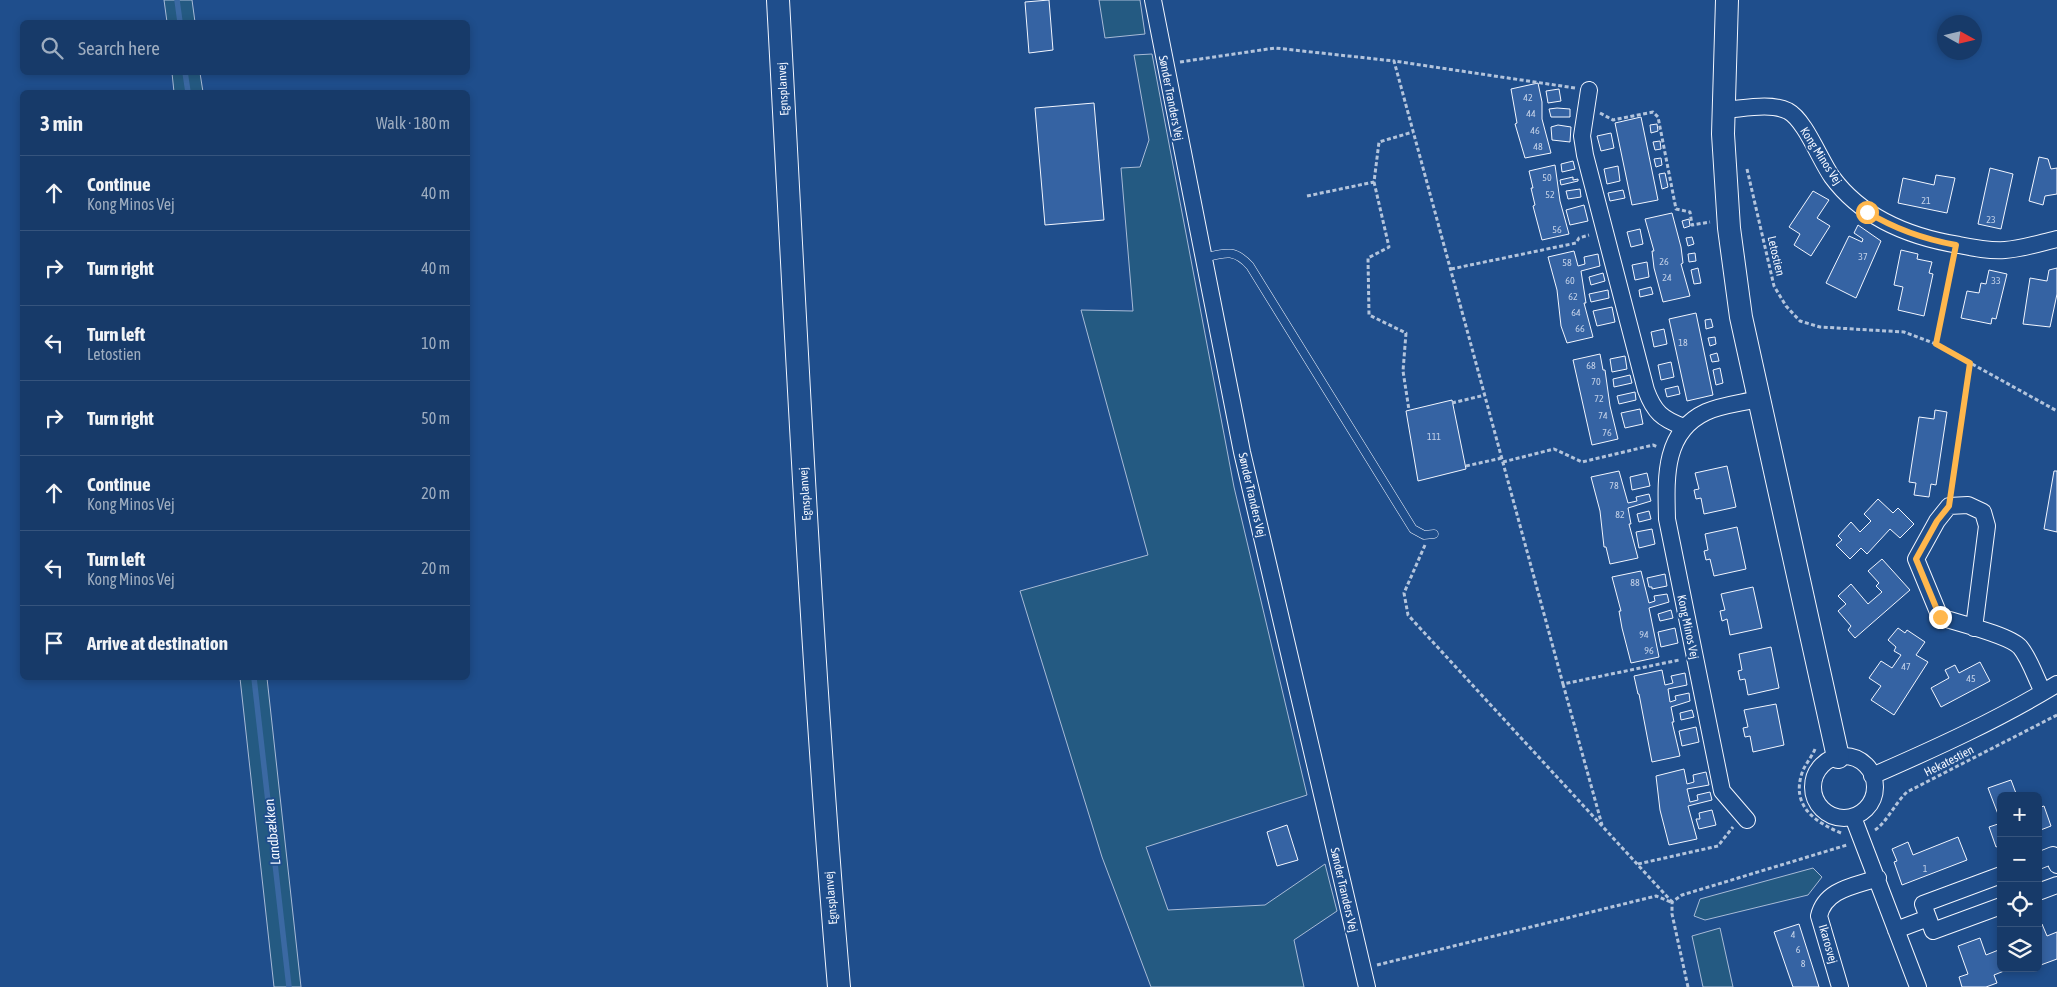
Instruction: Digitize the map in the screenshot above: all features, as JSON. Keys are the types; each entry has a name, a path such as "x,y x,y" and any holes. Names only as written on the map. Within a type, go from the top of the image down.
{"main road":[{"name":"Egnsplanvej","path":"778,0 801,435 827,848 839,987"},
{"path":"1727,0 1723,134 1729,228 1741,317 1838,757"}],"street":[{"name":"Sønder Tranders Vej","path":"1153,0 1164,64 1242,452 1367,987"},
{"path":"1589,90 1582,136 1584,155 1646,390 1652,406 1667,421 1684,427"},
{"name":"Kong Minos Vej","path":"1724,110 1776,107 1788,111 1797,119 1832,177 1867,212 1888,225 1914,235 1983,250 2005,250 2057,239"},
{"name":"Kong Minos Vej","path":"1745,818 1722,791 1667,519 1666,478 1671,450 1684,427 1706,411 1758,399"},
{"path":"1872,776 1953,741 2050,688 2020,648 2008,639 1974,628 1940,617 1916,559 1937,521 1949,506 1968,505 1983,512 1987,526 1974,628"},
{"path":"1848,757 1858,760 1867,767 1872,776 1874,791 1869,805 1853,817 1833,817 1824,812 1814,795 1815,775 1828,760 1848,757"},
{"path":"1853,817 1878,878 1918,987"},
{"path":"2042,859 2053,855 2057,864"},
{"path":"1997,876 1923,904 1933,931 1997,907"},
{"name":"Ikarosvej","path":"1840,987 1820,916 1822,905 1831,895 1878,878"},
{"path":"2042,891 2057,885"},
{"path":"1896,930 1928,918"}],"lane":[{"path":"1203,258 1226,252 1241,256 1250,266 1413,529 1430,534"}],"path":[{"path":"1164,64 1275,48 1394,61 1589,90"},
{"path":"1394,61 1602,826"},
{"path":"1597,112 1612,120 1653,112 1658,117 1676,209 1690,212 1692,225 1712,222"},
{"path":"1409,410 1403,371 1406,333 1370,315 1368,258 1390,247 1374,182 1380,142 1414,132"},
{"name":"Letostien","path":"1746,166 1774,286 1786,306 1800,321 1820,327 1904,332 1936,344 2057,411"},
{"path":"1307,196 1374,182"},
{"path":"1451,269 1576,242 1579,238 1604,232"},
{"path":"1936,344 1956,245"},
{"path":"1949,506 1970,363"},
{"path":"1452,403 1485,395"},
{"path":"1466,466 1554,449 1582,462 1653,445 1671,450"},
{"path":"1430,534 1404,593 1408,615 1672,902 1672,914 1688,987"},
{"path":"1563,684 1694,657"},
{"name":"Hekatestien","path":"1672,902 1682,895 1841,848 1881,826 1896,802 1907,792 2057,715"},
{"path":"1637,864 1718,846 1745,818"},
{"path":"1363,968 1656,896 1672,902"}],"shaded area":[{"path":"164,0 192,0 195,20 167,20"},
{"path":"1099,0 1140,0 1145,34 1105,38"},
{"path":"1152,54 1234,487 1307,795 1146,847 1168,910 1265,905 1325,864 1337,911 1294,940 1304,987 1151,987 1102,857 1020,591 1148,555 1081,310 1133,311 1121,168 1140,167 1149,140 1134,55"},
{"path":"172,75 200,75 203,90 174,90"},
{"path":"240,680 267,680 301,987 274,987"},
{"path":"1813,868 1822,877 1808,895 1705,920 1694,916 1700,899"},
{"path":"1720,928 1733,987 1703,987 1692,936"}],"building":[{"path":"1049,0 1053,50 1029,53 1025,2"},
{"path":"1538,83 1542,102 1542,119 1551,153 1525,158 1515,124 1517,123 1511,89"},
{"path":"1559,89 1561,101 1548,103 1546,91"},
{"path":"1094,103 1104,220 1045,225 1035,108"},
{"path":"1549,109 1570,109 1570,117 1551,117"},
{"path":"1641,117 1658,200 1632,205 1615,123"},
{"path":"1657,124 1658,131 1651,133 1650,125"},
{"path":"1558,125 1571,127 1570,142 1552,140 1551,127"},
{"path":"1611,133 1614,148 1601,151 1597,136"},
{"path":"1660,141 1661,149 1655,150 1653,142"},
{"path":"2039,157 2048,159 2051,169 2057,168 2057,194 2045,196 2043,205 2029,201"},
{"path":"1661,158 1662,165 1656,167 1654,159"},
{"path":"1573,161 1575,169 1562,172 1561,164"},
{"path":"1555,165 1560,201 1569,234 1542,240 1533,206 1535,205 1529,171"},
{"path":"1618,166 1620,181 1607,184 1604,169"},
{"path":"1990,168 2013,174 2001,229 1978,224"},
{"path":"1665,173 1668,187 1662,189 1659,174"},
{"path":"1936,175 1955,178 1947,213 1898,203 1903,178 1934,185"},
{"path":"1573,177 1573,180 1578,179 1578,181 1561,185 1560,180"},
{"path":"1580,189 1581,197 1568,199 1566,191"},
{"path":"1623,190 1625,198 1610,201 1608,193"},
{"path":"1813,191 1829,200 1817,218 1830,226 1811,256 1794,245 1800,234 1789,227"},
{"path":"1584,205 1588,221 1570,225 1566,210"},
{"path":"1672,213 1681,247 1683,263 1681,264 1690,296 1663,302 1654,268 1652,251 1654,251 1645,219"},
{"path":"1689,219 1690,226 1684,228 1682,221"},
{"path":"1858,225 1881,241 1856,298 1826,283 1849,236 1862,242 1863,239 1854,233"},
{"path":"1640,229 1643,244 1631,247 1627,232"},
{"path":"1692,237 1694,244 1688,246 1686,238"},
{"path":"1901,250 1918,254 1917,259 1932,262 1929,273 1933,274 1924,316 1898,310 1903,287 1894,285"},
{"path":"1574,251 1578,266 1585,264 1584,257 1598,254 1600,266 1581,271 1586,303 1584,303 1593,337 1567,343 1561,326 1557,290 1548,257"},
{"path":"1695,253 1696,261 1689,262 1688,254"},
{"path":"1647,262 1649,277 1635,280 1632,265"},
{"path":"1698,268 1701,283 1694,284 1691,270"},
{"path":"2057,268 2057,294 2050,327 2023,324 2030,278 2047,281 2049,270"},
{"path":"1989,270 2007,274 1996,319 1992,318 1991,324 1961,318 1967,291 1979,293 1981,283 1986,284"},
{"path":"1603,273 1605,281 1591,285 1589,277"},
{"path":"1651,287 1653,294 1640,297 1639,290"},
{"path":"1608,290 1609,298 1591,302 1589,294"},
{"path":"1612,307 1615,322 1597,326 1593,311"},
{"path":"1696,313 1713,395 1687,401 1669,319"},
{"path":"1711,319 1713,327 1706,329 1705,320"},
{"path":"1664,329 1667,344 1654,347 1651,332"},
{"path":"1715,337 1716,344 1710,346 1708,338"},
{"path":"1717,353 1719,361 1712,362 1710,355"},
{"path":"1600,354 1603,370 1605,370 1610,406 1618,439 1592,445 1573,360"},
{"path":"1625,356 1627,369 1612,372 1610,359"},
{"path":"1671,362 1674,377 1661,380 1658,365"},
{"path":"1720,368 1723,383 1716,385 1713,370"},
{"path":"1630,375 1632,383 1614,387 1613,379"},
{"path":"1678,386 1680,394 1667,397 1665,389"},
{"path":"1635,392 1636,400 1619,404 1617,396"},
{"path":"1452,400 1466,469 1418,481 1406,411"},
{"path":"1640,409 1643,424 1625,428 1621,413"},
{"path":"1935,410 1947,412 1936,485 1931,484 1929,497 1914,495 1916,483 1909,482 1919,417 1934,419"},
{"path":"1727,466 1736,507 1704,514 1701,498 1696,499 1694,490 1699,489 1695,473"},
{"path":"1619,471 1628,503 1637,501 1636,497 1649,494 1651,501 1628,508 1631,524 1629,524 1638,558 1610,564 1606,547 1604,547 1600,511 1591,477"},
{"path":"2054,471 2057,471 2057,532 2044,529"},
{"path":"1647,473 1650,486 1632,490 1630,477"},
{"path":"1878,499 1893,513 1898,508 1914,524 1900,538 1890,529 1867,554 1861,548 1850,559 1836,545 1842,540 1838,536 1851,522 1860,532 1871,521 1864,514"},
{"path":"1649,511 1651,519 1639,522 1637,514"},
{"path":"1737,527 1746,569 1714,576 1710,559 1706,560 1704,551 1708,550 1705,534"},
{"path":"1652,529 1655,544 1639,548 1636,532"},
{"path":"1882,559 1910,590 1855,638 1848,630 1851,626 1838,611 1846,604 1838,596 1851,584 1868,604 1882,592 1876,586 1879,583 1868,571"},
{"path":"1641,571 1649,603 1655,601 1654,596 1667,594 1669,602 1649,608 1659,657 1631,663 1612,577"},
{"path":"1665,574 1667,586 1652,589 1652,587 1649,587 1647,578"},
{"path":"1753,587 1762,628 1730,635 1727,619 1722,621 1720,611 1725,610 1721,594"},
{"path":"1671,610 1673,618 1660,621 1658,614"},
{"path":"1675,628 1678,643 1661,647 1658,632"},
{"path":"1898,628 1905,633 1907,630 1925,642 1916,655 1928,662 1894,715 1871,700 1881,686 1869,678 1881,661 1892,668 1901,655 1894,651 1896,647 1888,640"},
{"path":"1771,647 1779,688 1748,695 1745,679 1740,680 1738,671 1742,670 1739,654"},
{"path":"1980,662 1990,681 1941,707 1931,688 1949,678 1945,670 1955,665 1959,673"},
{"path":"1662,670 1665,685 1673,683 1671,676 1685,673 1687,685 1668,689 1670,702 1676,700 1675,696 1689,693 1690,701 1671,707 1674,722 1672,722 1680,756 1652,762 1634,676"},
{"path":"1776,704 1784,745 1753,752 1750,736 1745,737 1743,728 1748,727 1744,710"},
{"path":"1692,710 1694,717 1681,720 1680,713"},
{"path":"1696,727 1699,742 1682,746 1679,731"},
{"path":"1684,769 1687,784 1694,782 1693,775 1706,772 1709,785 1687,789 1690,802 1698,800 1697,795 1710,792 1712,800 1688,806 1697,839 1669,845 1660,810 1656,776"},
{"path":"2011,780 2016,792 1997,792 1997,812 1988,788"},
{"path":"2044,806 2051,826 2042,829 2042,807"},
{"path":"1712,810 1716,825 1699,829 1696,819 1700,819 1699,813"},
{"path":"1997,824 1996,847 1989,827"},
{"path":"1287,825 1298,860 1277,866 1267,832"},
{"path":"1958,837 1967,860 1902,885 1894,862 1897,861 1892,849 1908,842 1913,855"},
{"path":"1799,924 1819,987 1793,987 1774,932"},
{"path":"2042,924 2047,936 2057,932 2057,959 2042,965"},
{"path":"1980,938 1986,955 1997,951 1997,972 2002,972 1994,975 1997,983 1986,987 1962,987 1959,977 1968,974 1958,946"}],"waterway":[{"name":"Landbækken","path":"177,0 180,20"},
{"name":"Landbækken","path":"185,75 188,90"},
{"name":"Landbækken","path":"254,680 289,987"}],"route":[{"path":"1867,212 1888,225 1914,235 1956,245 1936,344 1970,363 1949,506 1937,521 1916,559 1940,617"}]}
